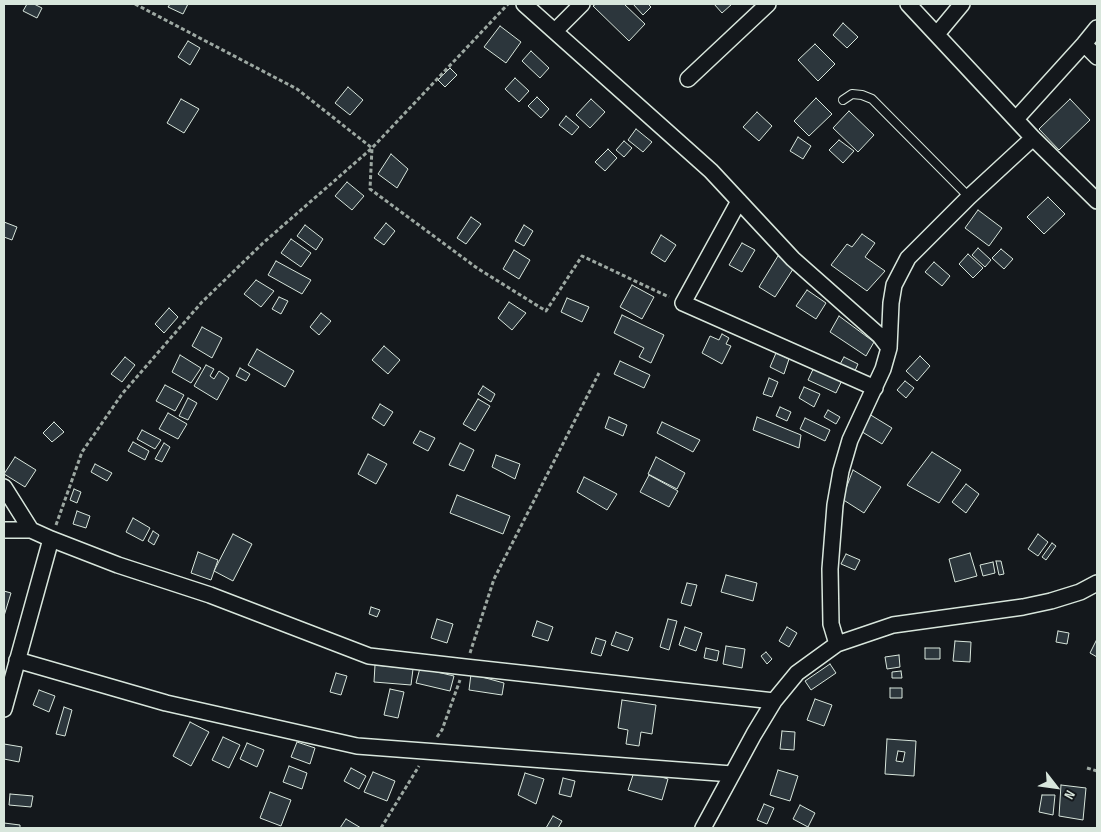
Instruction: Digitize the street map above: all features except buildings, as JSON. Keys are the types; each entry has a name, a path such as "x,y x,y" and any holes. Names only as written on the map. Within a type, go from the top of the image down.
{"street":[{"path":"524,4 711,172 793,259 880,336 889,348"},
{"path":"555,31 582,4"},
{"path":"688,79 768,4"},
{"path":"908,4 1033,138 1097,201"},
{"path":"937,34 962,4"},
{"path":"1016,119 1097,28"},
{"path":"1084,44 1097,57"},
{"path":"837,644 831,624 830,569 835,505 841,471 850,440 883,370 889,348 890,303 894,285 908,258 969,197 1033,138"},
{"path":"739,201 683,304 874,388"},
{"path":"4,487 31,530"},
{"path":"4,530 31,530 118,565 210,595 369,656 774,701"},
{"path":"4,709 51,539"},
{"path":"703,828 774,701 797,673 837,644 893,625 1024,607 1051,601 1080,592 1097,583"},
{"path":"17,660 166,702 357,746 732,774"}],"lane":[{"path":"842,100 852,94 872,99 969,197"}],"path":[{"path":"135,4 297,89 372,148"},
{"path":"51,539 82,452 122,394 202,302 263,243 372,148 508,4"},
{"path":"372,148 370,190 477,268 546,311 582,256 683,304"},
{"path":"380,828 442,730 494,580 599,373"},
{"path":"1087,768 1097,771"}]}
